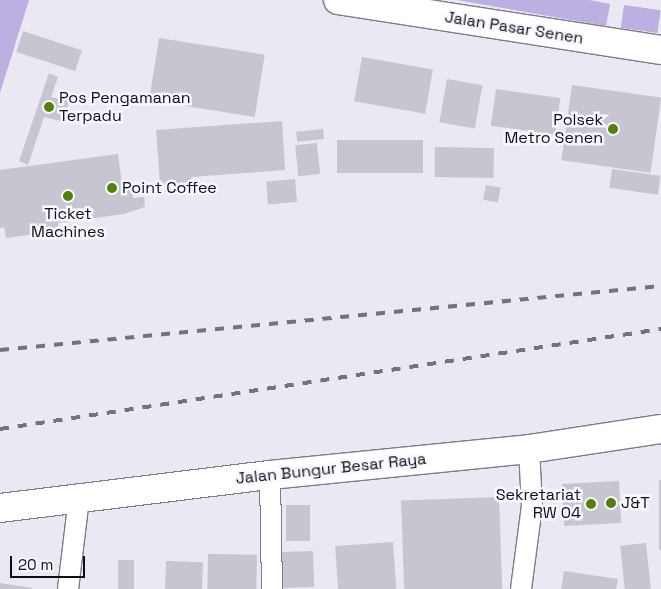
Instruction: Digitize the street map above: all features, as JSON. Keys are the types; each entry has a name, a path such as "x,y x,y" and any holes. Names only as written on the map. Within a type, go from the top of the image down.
{"street":[{"name":"Jalan Pasar Senen","path":"338,0 430,7 661,50"},
{"name":"Jalan Bungur Besar Raya","path":"0,508 270,475 529,449 661,429"},
{"path":"521,589 532,506 529,449"},
{"path":"270,475 272,589"},
{"path":"68,589 80,498"}],"shaded area":[{"path":"0,0 29,0 0,93"},
{"path":"457,0 590,0 610,4 606,26"},
{"path":"624,5 661,10 657,33 621,28"}],"building":[{"path":"23,31 82,50 75,71 16,52"},
{"path":"159,38 265,55 255,117 149,100"},
{"path":"362,57 433,70 425,114 354,101"},
{"path":"49,73 58,77 51,97 69,101 64,122 44,117 28,165 19,161"},
{"path":"447,79 482,85 475,129 439,122"},
{"name":"Polsek Metro Senen","path":"572,85 661,98 651,173 561,160"},
{"path":"496,89 560,98 555,135 491,126"},
{"path":"282,121 285,170 191,177 191,183 160,185 156,130"},
{"path":"323,129 324,139 297,142 296,132"},
{"path":"337,140 423,140 423,173 337,173"},
{"path":"317,143 320,174 298,176 295,145"},
{"path":"435,147 494,148 493,178 434,177"},
{"path":"118,154 123,191 132,190 133,198 144,197 145,207 124,214 58,223 59,231 6,238 4,227 0,228 0,170"},
{"path":"612,169 661,176 658,195 609,188"},
{"path":"295,179 297,202 268,204 266,182"},
{"path":"486,185 501,188 498,203 483,200"},
{"path":"659,480 661,480 661,550 659,550"},
{"name":"Sekretariat RW 04","path":"619,481 621,523 564,526 562,484"},
{"path":"499,497 502,589 404,589 401,500"},
{"path":"286,505 310,505 310,541 286,541"},
{"path":"393,542 396,589 338,589 335,546"},
{"path":"646,543 651,589 625,589 620,546"},
{"path":"313,551 314,587 282,588 281,552"},
{"path":"208,554 257,555 256,589 207,589"},
{"path":"118,560 134,560 134,589 118,589"},
{"path":"166,561 203,562 202,589 165,589"},
{"path":"564,571 618,579 616,589 561,589"},
{"path":"0,583 32,588 32,589 0,589"}],"railway":[{"path":"0,350 661,286"},
{"path":"0,429 661,329"}],"place":[{"name":"Pos Pengamanan Terpadu","path":"49,107"},
{"name":"Polsek Metro Senen","path":"613,129"},
{"name":"Point Coffee","path":"112,188"},
{"name":"Ticket Machines","path":"68,196"},
{"name":"J&T","path":"611,503"},
{"name":"Sekretariat RW 04","path":"591,504"}]}
